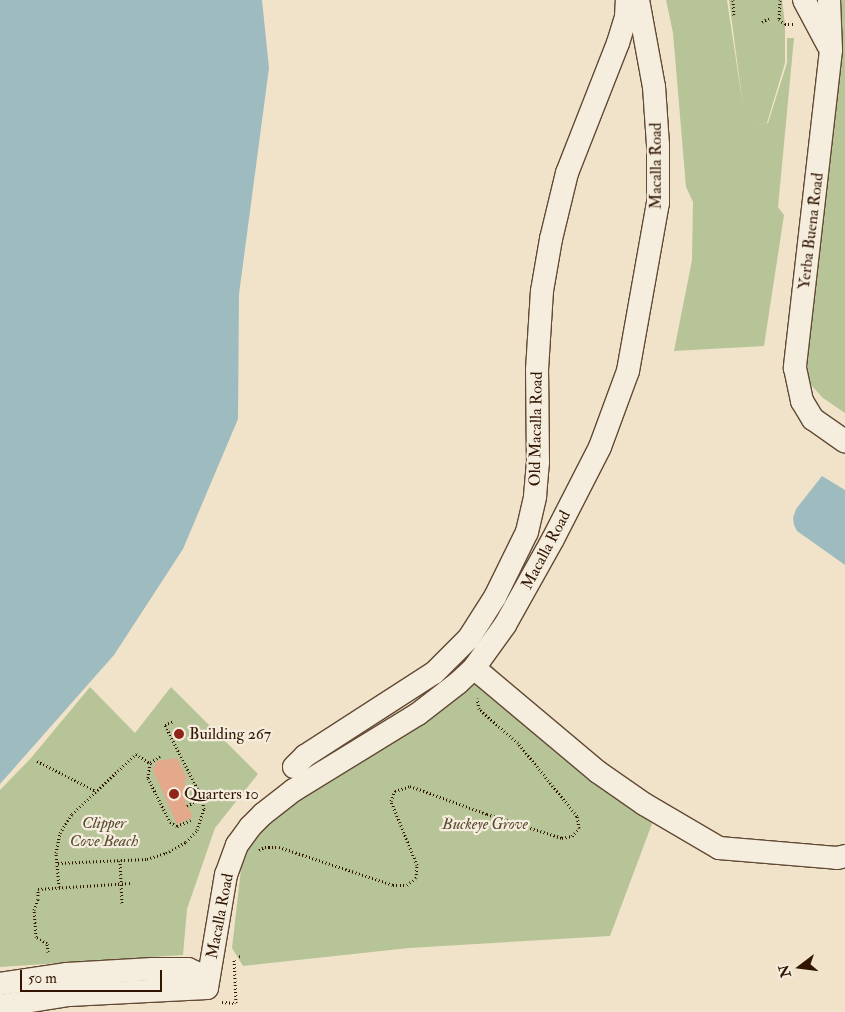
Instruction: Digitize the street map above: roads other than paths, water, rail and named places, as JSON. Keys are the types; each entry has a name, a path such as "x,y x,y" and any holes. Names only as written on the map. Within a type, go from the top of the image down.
{"street":[{"name":"Old Macalla Road","path":"294,766 310,752 434,673 468,638 494,597 527,532 535,496 538,462 537,370 542,291 551,239 567,173 618,43 626,17 627,0"},
{"name":"Macalla Road","path":"208,978 226,875 237,845 250,827 263,814 294,790 418,714 474,668 505,625 553,539 600,446 628,371 658,203 658,145 654,87 638,0"},
{"path":"804,0 831,50"},
{"name":"Yerba Buena Road","path":"829,0 831,50 795,368 802,401 814,420 845,442"},
{"path":"474,668 598,772 644,804 718,848 837,858 845,856"},
{"path":"0,984 67,974 170,969 188,969 208,978 207,988 68,995 0,1006"}],"water":[{"path":"0,0 262,0 269,68 239,294 238,419 183,549 114,655 0,784"},
{"path":"822,476 845,490 845,565 797,531 794,525 793,518 796,509"}],"place":[{"name":"Building 267","path":"179,734"},
{"name":"Quarters 10","path":"174,794"}],"park label":[{"name":"Buckeye Grove","path":"485,824"},
{"name":"Clipper Cove Beach","path":"104,832"}]}
